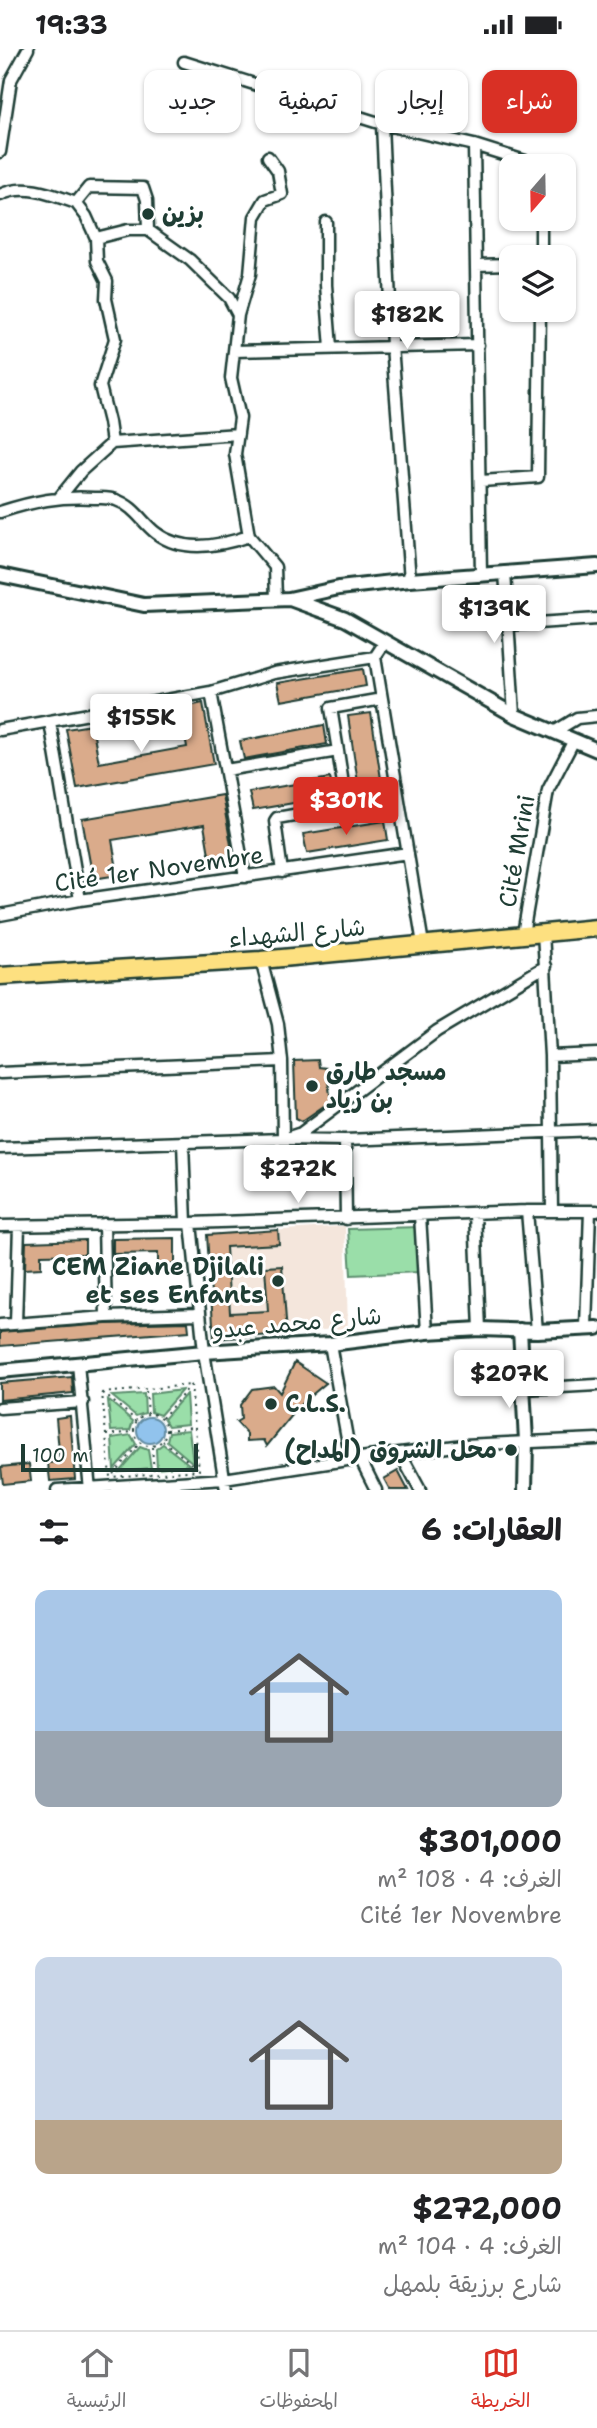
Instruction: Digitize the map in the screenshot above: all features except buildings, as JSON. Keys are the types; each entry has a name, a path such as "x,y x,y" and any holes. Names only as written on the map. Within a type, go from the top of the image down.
{"main road":[{"name":"شارع الشهداء","path":"0,976 261,960 597,928"}],"street":[{"path":"0,152 12,80 28,49"},
{"path":"184,62 375,122"},
{"path":"382,133 392,346 410,580"},
{"path":"421,133 503,154"},
{"path":"474,145 481,573"},
{"path":"268,157 278,171 282,194 265,200 255,217 250,274 238,315 231,378 240,418 235,454 249,536 275,567 283,599"},
{"path":"76,203 89,187 143,188 147,200 148,230"},
{"path":"0,195 12,189 33,190 76,203 86,216 96,238 97,261 107,281 106,299 115,339 100,386 112,443"},
{"path":"326,222 326,285 331,348"},
{"path":"96,238 128,230 148,230 190,260 229,298 238,315"},
{"path":"476,265 499,264"},
{"path":"481,481 538,477 540,322"},
{"path":"234,351 478,345"},
{"path":"60,497 81,471 112,443 238,433"},
{"path":"0,512 60,497 114,499 131,507 157,534 183,546 230,543 249,536"},
{"path":"0,575 144,605 283,599 339,588 410,580 597,566"},
{"path":"505,572 514,715"},
{"path":"283,599 345,619 514,715 597,750"},
{"path":"508,625 597,619"},
{"path":"385,642 375,657 423,944"},
{"path":"0,730 211,692 274,673 375,657"},
{"path":"211,692 245,877"},
{"path":"282,872 275,821 277,818 346,804 331,708 382,699"},
{"path":"554,732 577,718 597,716"},
{"path":"50,722 79,900"},
{"name":"Cité Mrini","path":"523,934 548,790 574,740"},
{"path":"226,770 338,751"},
{"name":"Cité 1er Novembre","path":"0,915 79,900 408,853"},
{"path":"543,932 550,1056 552,1211"},
{"path":"261,960 278,1024 282,1061 283,1139"},
{"path":"283,1139 300,1133 437,1031 546,966"},
{"path":"550,1056 597,1054"},
{"path":"0,1073 282,1061"},
{"path":"0,1148 597,1131"},
{"path":"345,1140 346,1219"},
{"path":"183,1142 188,1223 204,1352 225,1484"},
{"path":"527,1211 537,1331"},
{"path":"0,1226 594,1211 592,1328"},
{"path":"475,1214 480,1329"},
{"path":"420,1215 427,1332"},
{"path":"104,1224 106,1317"},
{"path":"16,1323 19,1226"},
{"path":"0,1325 106,1317 200,1314"},
{"name":"شارع محمد عبدو","path":"0,1371 204,1352 330,1344 427,1332 592,1328"},
{"path":"520,1329 525,1389 525,1490"},
{"path":"330,1344 355,1459 376,1490"},
{"path":"78,1364 90,1489"},
{"path":"525,1389 597,1385"},
{"path":"0,1408 83,1402"},
{"path":"57,1490 225,1484 355,1459 464,1445 597,1439"},
{"path":"400,1453 420,1490"}],"path":[{"path":"103,1393 191,1385"},
{"path":"161,1418 191,1385"},
{"path":"191,1385 199,1470"},
{"path":"146,1389 148,1414"},
{"path":"103,1393 137,1421"},
{"path":"103,1393 110,1478"},
{"path":"148,1414 161,1418 166,1430 162,1440 152,1446 140,1443 134,1432 137,1421 148,1414"},
{"path":"166,1430 194,1427"},
{"path":"106,1435 134,1432"},
{"path":"162,1440 199,1470"},
{"path":"110,1478 140,1443"},
{"path":"152,1446 155,1474"},
{"path":"110,1478 199,1470"}],"shaded area":[{"name":"CEM Ziane Djilali et ses Enfants","path":"345,1226 348,1328 214,1339 207,1235"}],"green space":[{"path":"419,1227 420,1272 351,1275 348,1229"},
{"path":"182,1390 160,1415 151,1412 150,1394"},
{"path":"144,1394 145,1413 136,1416 112,1396"},
{"path":"186,1394 188,1424 168,1426 164,1419"},
{"path":"108,1400 133,1421 130,1430 111,1431"},
{"path":"189,1430 193,1463 167,1441 169,1432"},
{"path":"131,1435 136,1444 114,1469 112,1438"},
{"path":"163,1444 190,1465 157,1468 156,1449"},
{"path":"140,1447 148,1450 151,1468 119,1471"}],"water":[{"path":"150,1417 159,1421 163,1430 159,1439 150,1443 141,1439 137,1430 141,1421"}],"place":[{"name":"بزين","path":"148,214"},
{"name":"مسجد طارق بن زياد","path":"312,1086"},
{"name":"CEM Ziane Djilali et ses Enfants","path":"278,1281"},
{"name":"C.L.S.","path":"271,1404"},
{"name":"محل الشروق (المداح)","path":"511,1450"}]}
